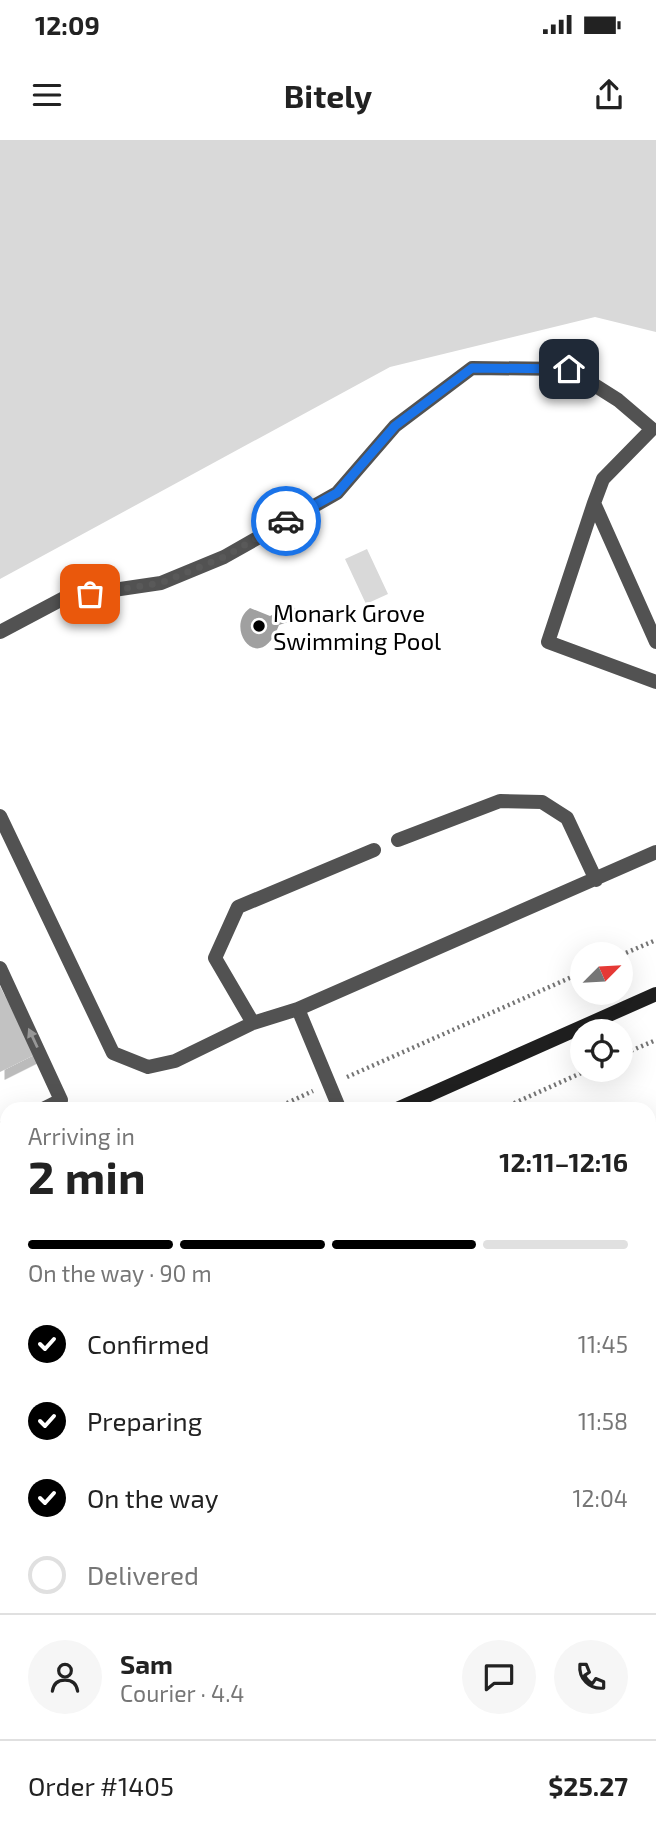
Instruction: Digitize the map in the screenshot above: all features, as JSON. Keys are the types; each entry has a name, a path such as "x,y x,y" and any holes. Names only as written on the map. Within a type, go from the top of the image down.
{"main road":[{"path":"413,1102 656,994"}],"street":[{"path":"0,632 66,597 161,583 224,557 337,493 395,426 472,368 569,369 618,400 655,432 603,480 548,642 656,682"},
{"path":"594,503 656,642"},
{"path":"398,840 500,801 542,803 568,818 596,880"},
{"path":"0,816 113,1053 148,1067 174,1061 253,1023 298,1009 656,852"},
{"path":"253,1023 215,958 238,907 374,850"},
{"path":"0,968 61,1100 57,1102"},
{"path":"298,1009 337,1102"}],"path":[{"path":"634,949 656,940"},
{"path":"290,1102 570,978"},
{"path":"633,1050 656,1040"},
{"path":"517,1102 570,1078"}],"shaded area":[{"path":"0,140 656,140 656,332 595,317 390,367 0,579"},
{"path":"367,549 388,594 366,604 345,559"},
{"name":"Monark Grove Swimming Pool","path":"292,605 299,618 279,625 271,640 262,647 254,648 247,644 240,626 243,616 250,608 270,616"}],"building":[{"path":"0,986 34,1055 0,1072"}],"way so far":[{"path":"90,594 161,583 224,557 286,521"}],"place":[{"name":"Monark Grove Swimming Pool","path":"259,626"}],"route":[{"path":"286,521 337,493 395,426 472,368 569,369"}]}
